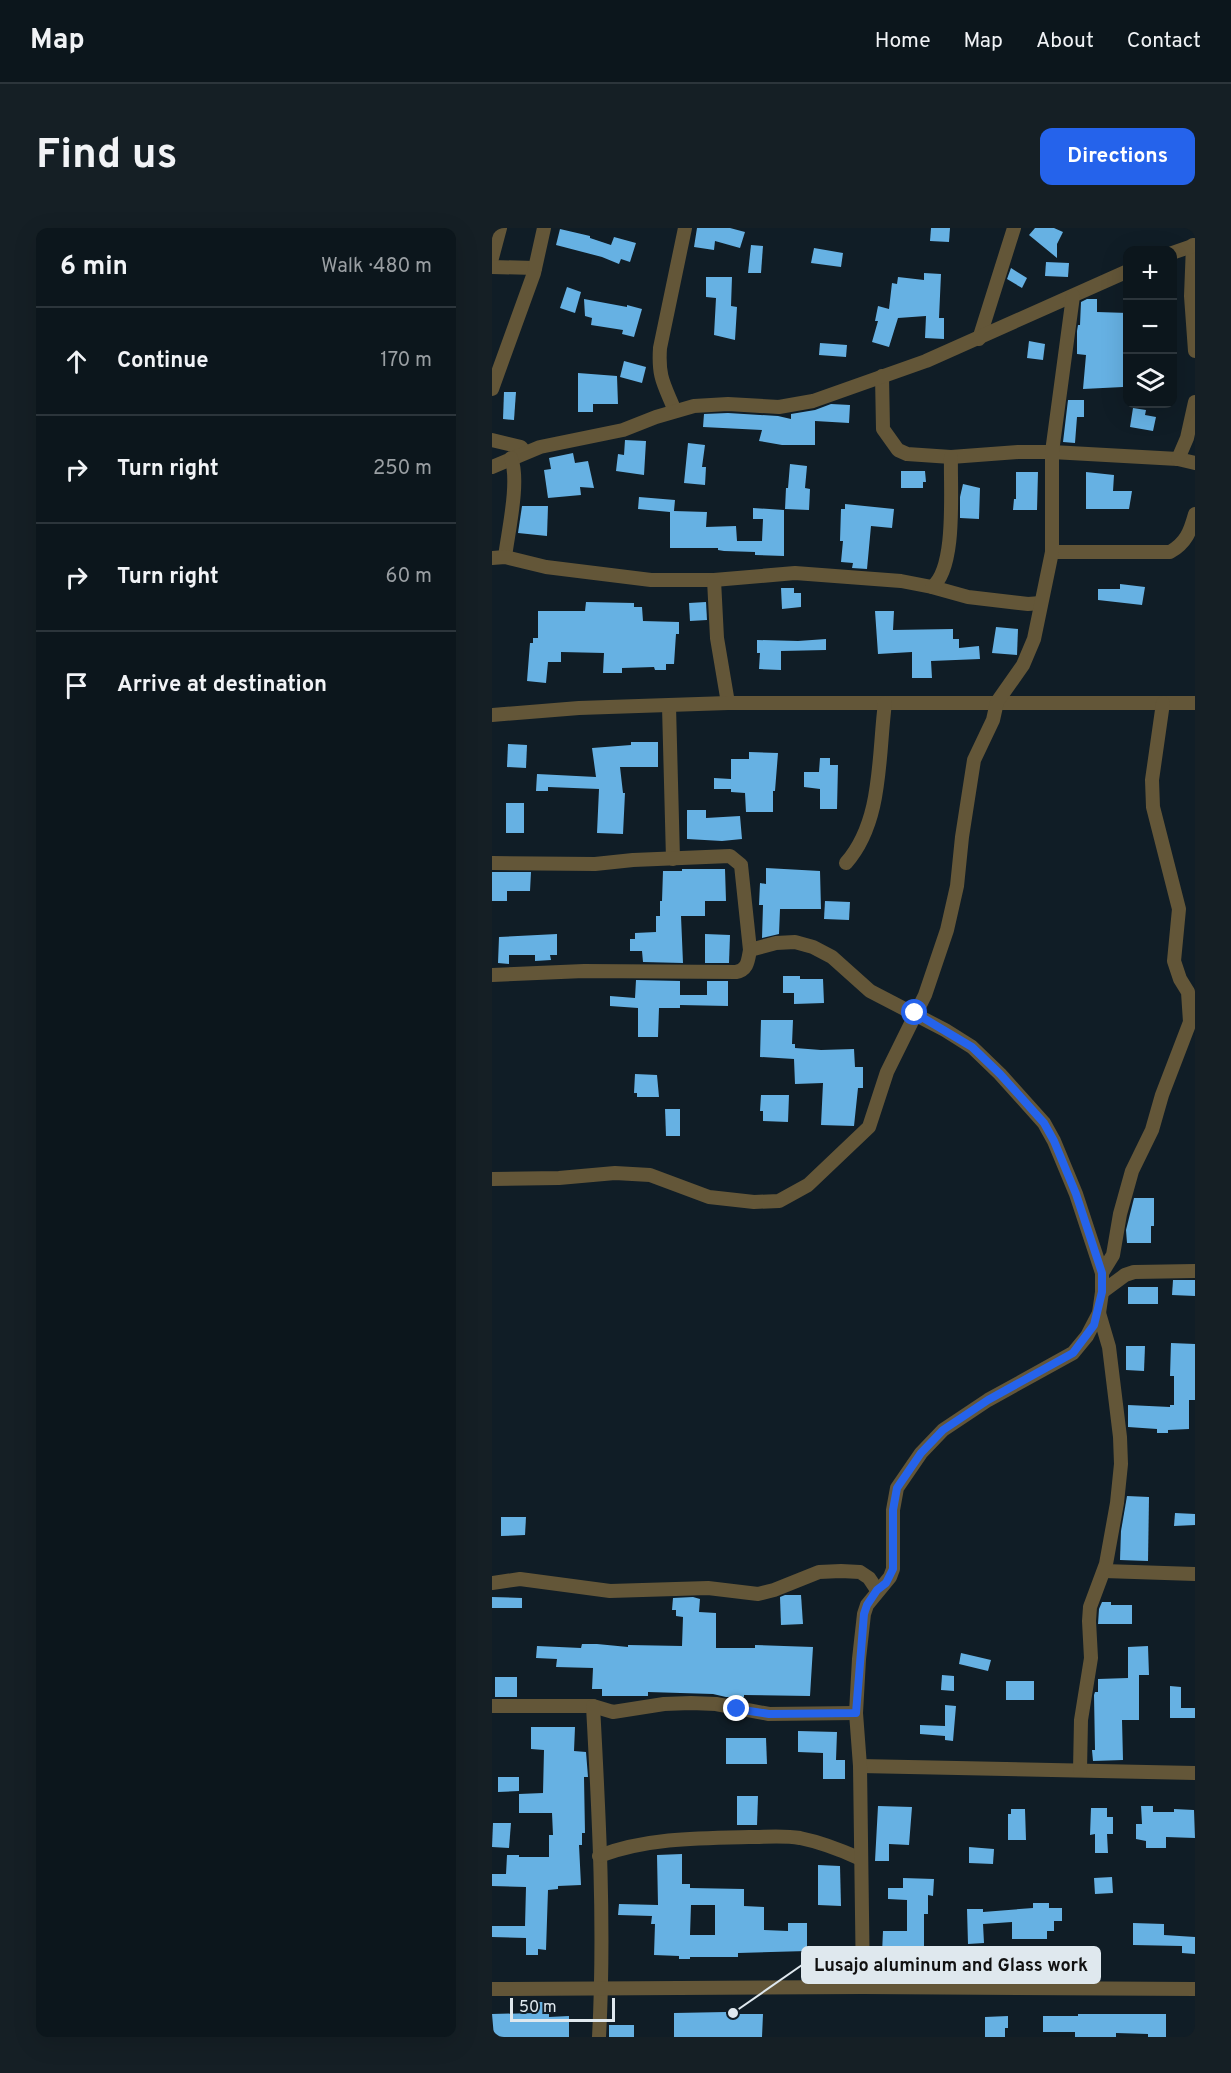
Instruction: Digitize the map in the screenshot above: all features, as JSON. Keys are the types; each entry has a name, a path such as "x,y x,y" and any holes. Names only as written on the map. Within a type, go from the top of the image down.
{"street":[{"path":"492,258 500,228"},
{"path":"492,389 535,268 544,228"},
{"path":"675,411 661,381 660,348 686,228"},
{"path":"979,339 1014,228"},
{"path":"1177,252 1194,245 1191,296 1195,351"},
{"path":"492,267 535,268"},
{"path":"492,467 525,452 560,442 624,430 675,411 710,404 779,407 813,401 926,361 1123,273"},
{"path":"492,1179 559,1178 615,1173 650,1175 709,1197 754,1202 784,1199 808,1185 869,1127 885,1078 925,995 947,930 957,886 971,768 993,720 997,702 1023,665 1034,639 1052,552 1052,452 1073,296"},
{"path":"882,376 883,429 898,450 916,456 951,457 1052,452 1178,459 1195,463"},
{"path":"1178,459 1187,438 1195,402"},
{"path":"492,440 521,447 525,452"},
{"path":"932,587 941,577 947,562 951,457"},
{"path":"512,458 515,466 514,480 499,558 546,567 651,580 714,579 795,573 901,581 983,600 1041,603"},
{"path":"1052,552 1170,552 1181,546 1190,532 1195,514"},
{"path":"714,579 717,638 728,703"},
{"path":"492,715 579,708 728,703 1195,703"},
{"path":"846,863 864,838 873,809 885,703"},
{"path":"1102,1273 1113,1255 1120,1214 1132,1171 1152,1130 1162,1095 1183,1045 1193,1011 1188,992 1176,968 1175,945 1179,909 1153,807 1152,794 1163,703"},
{"path":"669,706 673,859"},
{"path":"492,863 595,864 726,855 738,861 741,866 750,950 744,969 736,972 584,971 492,975"},
{"path":"750,950 776,943 795,942 813,947 832,957 870,991 915,1013 972,1047 1044,1123 1076,1194 1102,1273 1102,1292 1098,1313 1087,1336 1073,1353 988,1400 943,1430 921,1453 897,1488 893,1510 893,1569 886,1583 877,1590 867,1605 864,1614 856,1713 860,1766 862,1987"},
{"path":"1102,1292 1125,1275 1134,1272 1195,1271"},
{"path":"1080,1770 1081,1720 1091,1658 1090,1607 1104,1571 1117,1503 1121,1452 1109,1347 1098,1313"},
{"path":"492,1583 520,1579 610,1591 708,1587 758,1594 819,1572 841,1571 860,1572 877,1590"},
{"path":"1104,1571 1195,1574"},
{"path":"492,1706 593,1706 623,1712 664,1704 691,1703 716,1704 769,1714 856,1713"},
{"path":"593,1706 599,1856 601,1989 599,2037"},
{"path":"860,1766 1195,1773"},
{"path":"599,1856 618,1848 645,1843 786,1837 843,1851 861,1859"},
{"path":"492,1989 862,1987 1195,1989"}],"building":[{"path":"697,228 730,228 745,232 740,248 715,241 714,250 694,247"},
{"path":"931,228 950,228 949,242 930,241"},
{"path":"1035,228 1054,228 1063,232 1057,244 1057,258 1029,235"},
{"path":"560,229 590,236 590,238 611,245 614,237 636,243 630,262 621,259 619,264 556,245"},
{"path":"751,245 763,246 761,273 748,273"},
{"path":"814,248 843,253 841,267 811,263"},
{"path":"1046,262 1069,263 1068,277 1045,276"},
{"path":"1011,268 1027,278 1022,288 1007,279"},
{"path":"924,273 941,274 939,318 944,318 944,339 925,338 926,316 898,318 889,347 872,342 878,321 875,321 878,306 889,309 892,283 897,284 898,277 924,280"},
{"path":"706,277 732,277 731,306 737,307 735,340 714,335 716,298 706,297"},
{"path":"567,287 581,292 575,313 560,308"},
{"path":"584,299 642,309 634,337 622,334 623,330 591,325 592,318 585,316"},
{"path":"1087,299 1097,299 1097,312 1123,313 1123,387 1083,389 1086,355 1077,354 1081,302"},
{"path":"1029,341 1045,344 1043,360 1027,358"},
{"path":"820,343 847,345 846,357 819,355"},
{"path":"624,361 646,367 642,383 620,377"},
{"path":"578,373 617,376 618,404 593,404 593,412 578,412"},
{"path":"504,392 516,392 514,420 503,419"},
{"path":"1068,400 1084,400 1084,417 1077,417 1075,443 1063,442"},
{"path":"831,404 850,405 849,423 815,421 815,445 782,445 759,441 762,430 703,427 704,414 728,413 791,419 791,414 815,410"},
{"path":"1133,408 1146,410 1145,415 1156,417 1153,431 1130,427"},
{"path":"625,440 646,441 644,475 616,471 618,454 624,455"},
{"path":"688,443 705,445 702,467 706,467 705,485 684,483"},
{"path":"573,453 575,463 588,461 594,488 580,487 581,495 548,498 544,470 551,469 549,458"},
{"path":"790,464 807,466 805,488 810,489 809,510 785,509"},
{"path":"901,471 925,471 926,482 923,482 923,488 901,488"},
{"path":"1016,472 1038,472 1037,510 1013,510 1014,499 1016,499"},
{"path":"1086,472 1114,475 1113,491 1132,491 1129,509 1086,509"},
{"path":"963,484 980,488 979,519 960,518 960,497"},
{"path":"639,497 675,500 674,511 707,512 706,527 736,526 737,541 762,541 763,519 753,519 753,508 784,510 784,556 755,555 755,552 724,551 718,548 670,548 670,512 638,509"},
{"path":"845,504 894,509 892,528 871,526 867,569 852,568 853,563 841,562 843,541 840,541 841,509 845,509"},
{"path":"522,506 548,506 547,536 518,533"},
{"path":"1120,584 1145,587 1142,605 1098,600 1098,589 1120,589"},
{"path":"781,588 794,588 794,593 801,593 801,607 782,609"},
{"path":"586,602 634,603 634,607 642,607 643,621 679,622 674,664 666,664 666,670 655,670 654,667 622,668 622,673 603,673 604,653 561,652 561,662 548,662 546,683 527,681 530,643 533,643 533,638 538,638 538,611 585,611"},
{"path":"706,602 707,620 690,621 689,603"},
{"path":"875,611 894,611 893,630 953,629 953,639 959,639 959,648 979,646 980,659 931,661 932,678 912,678 912,652 878,654"},
{"path":"996,627 1018,629 1017,655 992,653"},
{"path":"826,639 826,650 781,651 781,670 759,669 760,653 757,653 757,640"},
{"path":"631,742 658,742 658,767 620,767 623,793 625,793 623,834 597,833 599,789 548,787 548,791 536,791 537,774 596,777 592,748 631,745"},
{"path":"508,744 527,745 526,768 507,767"},
{"path":"749,752 778,753 773,812 746,812 745,793 731,792 731,789 714,789 714,778 731,779 731,759 749,759"},
{"path":"820,758 830,758 830,765 838,765 837,809 820,809 820,789 804,787 804,772 819,772"},
{"path":"506,803 524,803 524,833 506,833"},
{"path":"687,810 706,810 706,818 740,816 742,839 722,841 687,839"},
{"path":"766,868 820,871 821,909 780,909 779,934 762,938 763,905 759,905 760,883 766,884"},
{"path":"682,869 725,869 726,901 705,901 705,916 681,916 683,963 643,962 642,951 630,951 630,939 635,939 635,933 656,932 656,916 660,916 660,901 662,901 663,871 682,871"},
{"path":"492,872 531,872 530,891 507,891 507,901 492,901"},
{"path":"825,901 850,902 849,920 824,919"},
{"path":"557,934 557,955 550,955 551,960 535,961 535,955 509,955 509,964 498,963 499,937"},
{"path":"705,934 730,935 729,963 705,963"},
{"path":"783,976 823,979 824,1003 794,1004 794,993 783,993"},
{"path":"636,980 680,981 680,995 707,995 707,981 728,981 728,1006 680,1005 680,1008 659,1008 658,1037 638,1037 638,1008 610,1006 610,996 635,998"},
{"path":"761,1020 793,1020 792,1044 795,1044 795,1048 854,1049 855,1067 863,1067 863,1088 858,1088 854,1126 821,1125 823,1083 795,1084 794,1059 760,1057"},
{"path":"635,1074 657,1075 659,1097 637,1097 637,1093 634,1093"},
{"path":"761,1095 789,1095 788,1122 763,1121 763,1111 760,1111"},
{"path":"665,1109 680,1109 680,1136 666,1136"},
{"path":"1134,1198 1154,1198 1154,1226 1151,1226 1151,1243 1127,1243 1126,1230"},
{"path":"1173,1280 1195,1280 1195,1296 1172,1295"},
{"path":"1128,1287 1158,1287 1158,1304 1128,1304"},
{"path":"1171,1343 1195,1344 1195,1400 1189,1400 1189,1429 1157,1433 1157,1429 1128,1427 1128,1405 1170,1407 1174,1405 1174,1376 1170,1376"},
{"path":"1126,1346 1145,1346 1144,1371 1126,1370"},
{"path":"1127,1496 1149,1497 1148,1561 1120,1560 1121,1531"},
{"path":"1175,1513 1195,1514 1195,1525 1174,1526"},
{"path":"501,1517 526,1517 525,1535 501,1536"},
{"path":"801,1595 803,1624 781,1625 780,1597"},
{"path":"492,1597 522,1598 522,1608 492,1608"},
{"path":"673,1598 700,1599 699,1612 716,1613 716,1648 755,1648 755,1645 813,1647 810,1696 726,1697 713,1694 648,1692 648,1696 602,1696 602,1689 592,1689 593,1668 556,1667 557,1659 536,1658 537,1646 581,1648 582,1644 597,1644 628,1647 628,1645 682,1646 683,1617 676,1616 676,1610 672,1610"},
{"path":"1102,1602 1111,1602 1111,1605 1132,1605 1132,1624 1098,1624"},
{"path":"1148,1646 1149,1675 1139,1675 1139,1720 1122,1720 1123,1760 1093,1761 1092,1750 1095,1750 1094,1695 1098,1692 1098,1679 1128,1678 1128,1647"},
{"path":"961,1653 991,1660 988,1671 959,1664"},
{"path":"942,1675 954,1676 954,1691 941,1690"},
{"path":"495,1677 517,1677 517,1697 495,1697"},
{"path":"1006,1681 1034,1681 1034,1700 1006,1700"},
{"path":"1170,1686 1181,1687 1181,1708 1195,1708 1195,1718 1170,1718"},
{"path":"945,1705 956,1706 953,1741 945,1740 945,1736 920,1734 920,1725 945,1726"},
{"path":"531,1727 575,1727 574,1751 586,1752 588,1777 584,1777 585,1833 582,1833 582,1845 579,1845 581,1885 558,1886 558,1889 548,1890 546,1950 538,1949 538,1955 526,1955 526,1938 492,1937 492,1926 525,1926 526,1887 492,1886 492,1874 506,1874 507,1855 549,1857 549,1835 553,1835 552,1813 519,1813 519,1794 543,1793 544,1750 531,1749"},
{"path":"798,1731 837,1732 836,1760 845,1760 845,1779 823,1779 823,1753 798,1752"},
{"path":"726,1738 766,1738 767,1764 726,1764"},
{"path":"498,1777 519,1777 519,1791 498,1792"},
{"path":"737,1796 758,1796 757,1825 737,1825"},
{"path":"878,1806 912,1807 909,1845 889,1844 889,1861 875,1861"},
{"path":"1141,1806 1153,1806 1153,1812 1174,1812 1174,1809 1194,1810 1195,1838 1166,1837 1166,1848 1146,1848 1146,1841 1136,1839 1136,1824 1142,1824"},
{"path":"1091,1808 1107,1808 1107,1817 1113,1817 1113,1834 1107,1834 1108,1853 1095,1853 1095,1834 1090,1835"},
{"path":"1011,1809 1025,1809 1026,1840 1008,1840 1008,1814 1011,1814"},
{"path":"493,1823 511,1823 509,1848 492,1847"},
{"path":"969,1847 994,1849 993,1864 969,1863"},
{"path":"682,1854 682,1884 690,1884 690,1888 744,1889 744,1906 764,1907 764,1930 788,1931 788,1923 807,1923 807,1951 738,1953 738,1957 690,1957 690,1959 654,1955 655,1924 651,1924 652,1916 618,1915 619,1904 658,1905 657,1855","holes":["691,1905 715,1905 715,1935 690,1935"]},
{"path":"818,1865 840,1866 841,1906 818,1905"},
{"path":"1112,1877 1113,1893 1095,1894 1094,1878"},
{"path":"903,1878 934,1879 933,1896 928,1895 928,1914 924,1914 924,1953 882,1953 883,1931 907,1931 907,1900 888,1899 888,1888 903,1888"},
{"path":"1033,1903 1049,1903 1049,1908 1062,1908 1062,1921 1054,1921 1054,1931 1047,1931 1047,1939 1012,1939 1012,1922 983,1924 984,1943 968,1944 967,1909 983,1909 983,1912 1033,1908"},
{"path":"1133,1923 1164,1924 1164,1935 1195,1937 1195,1954 1182,1953 1182,1946 1133,1945"},
{"path":"536,2002 549,2002 549,2017 569,2016 569,2037 494,2037 492,2014 536,2013"},
{"path":"726,2012 726,2014 763,2014 762,2037 674,2037 674,2013"},
{"path":"1078,2014 1166,2014 1166,2037 1116,2033 1116,2037 1075,2037 1075,2032 1043,2032 1043,2016 1078,2016"},
{"path":"1008,2016 1005,2037 985,2037 985,2017"},
{"path":"609,2025 634,2025 634,2037 609,2037"}],"place":[{"name":"Lusajo aluminum and Glass work","path":"733,2013"}],"route":[{"path":"737,1709 769,1714 856,1713 864,1614 867,1605 877,1590 886,1583 893,1569 893,1510 899,1484 921,1453 943,1430 998,1394 1073,1353 1094,1325 1101,1302 1102,1273 1076,1194 1044,1123 972,1047 915,1013"}]}
